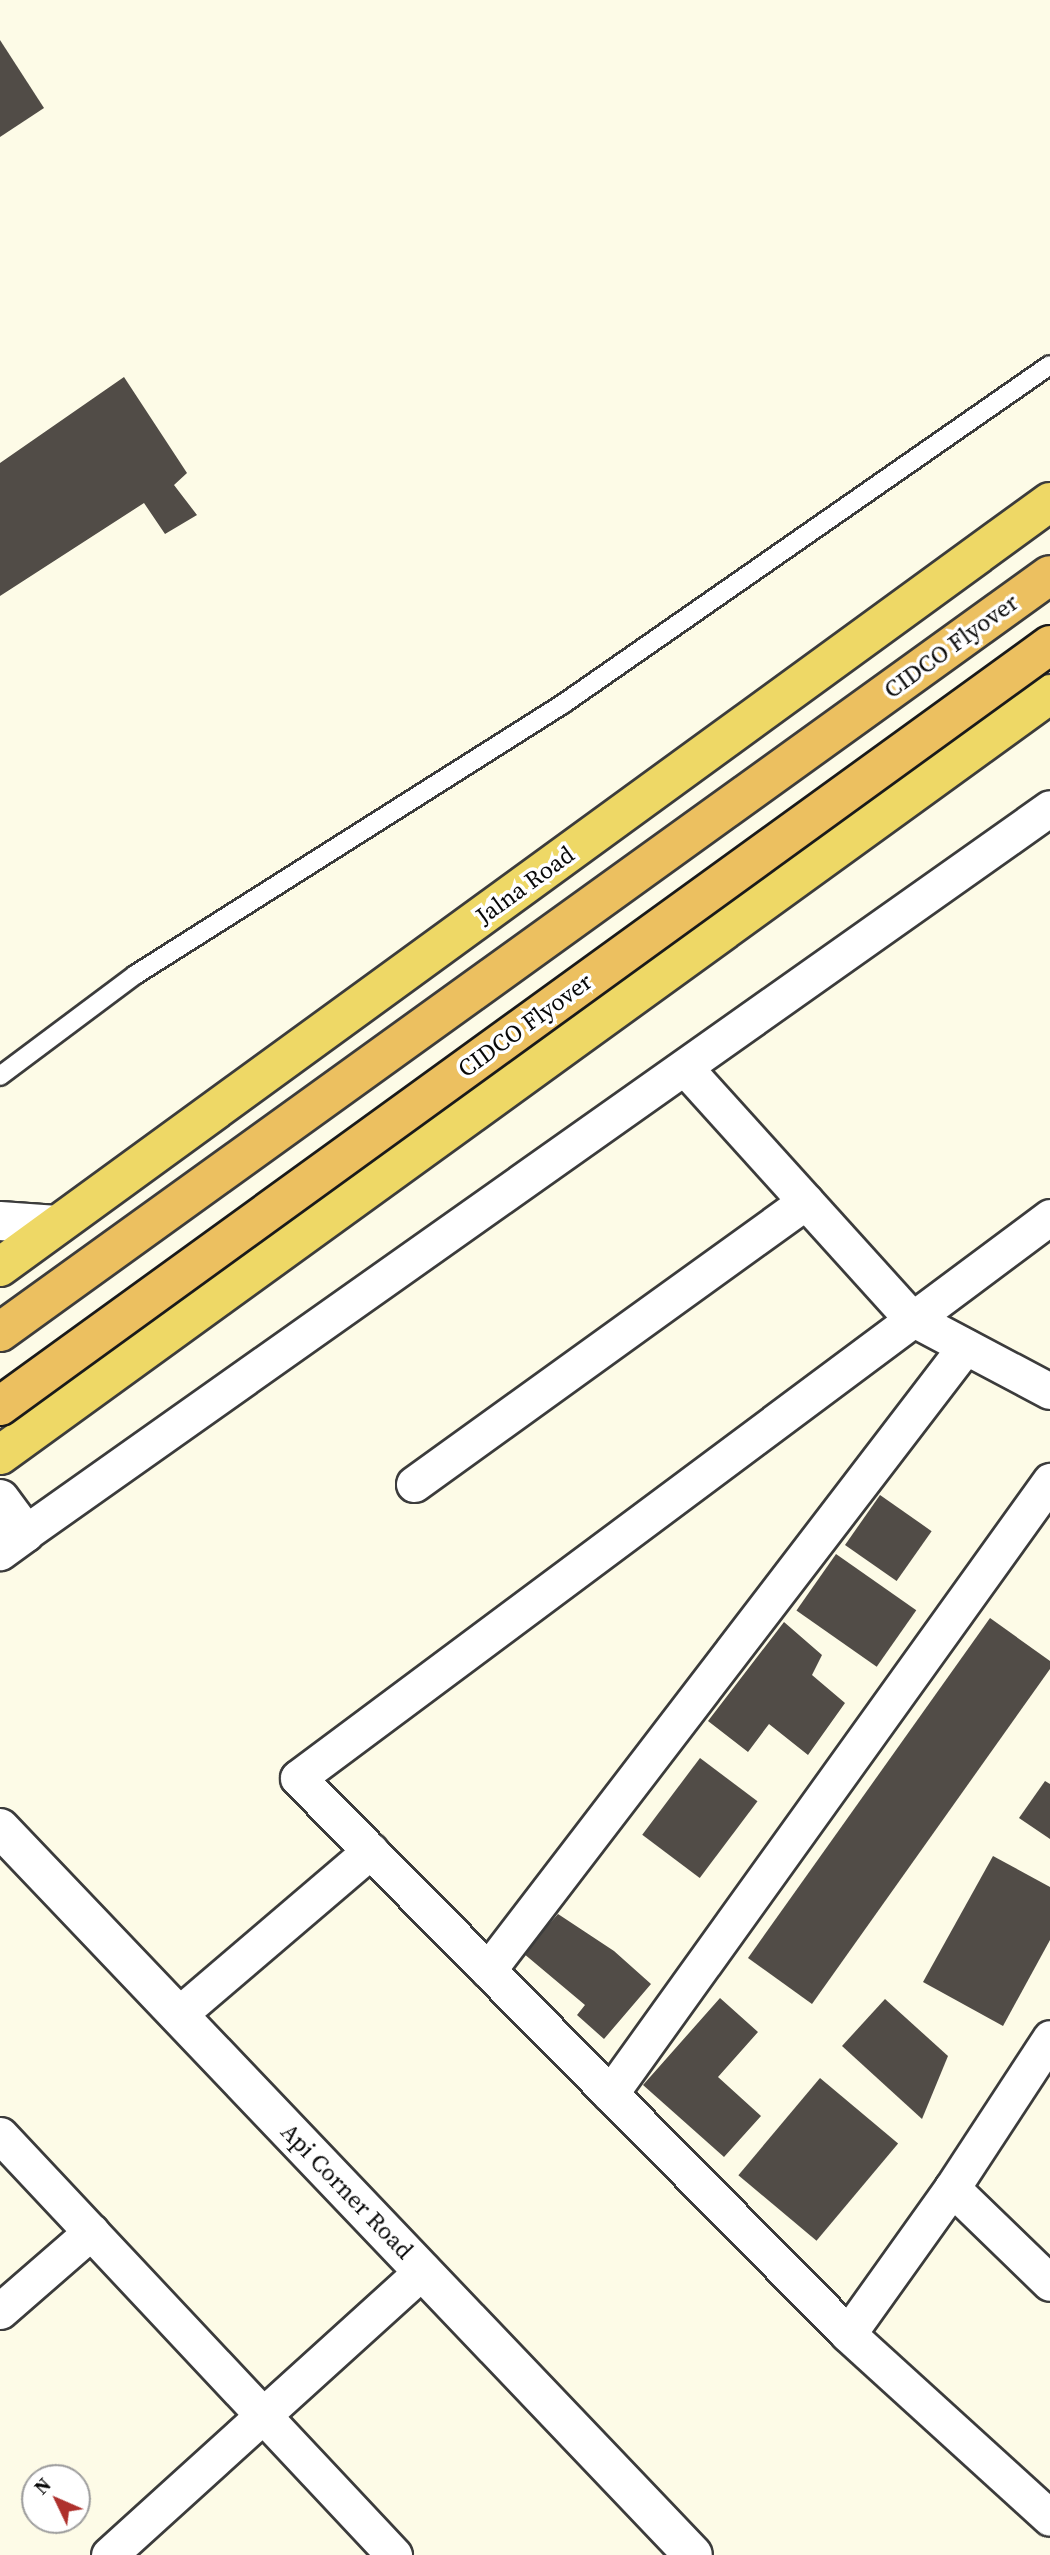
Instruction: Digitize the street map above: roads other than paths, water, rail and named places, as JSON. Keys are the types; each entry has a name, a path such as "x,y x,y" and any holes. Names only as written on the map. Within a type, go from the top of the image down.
{"highway":[{"name":"CIDCO Flyover","path":"0,1332 1050,575"},
{"name":"CIDCO Flyover","path":"0,1403 1050,645"}],"main road":[{"name":"Jalna Road","path":"0,1267 1050,502"},
{"path":"13,1446 1050,694"}],"street":[{"path":"0,1499 12,1542 686,1069 1050,808"},
{"path":"686,1069 910,1317 1050,1391"},
{"path":"414,1484 806,1201"},
{"path":"1050,1217 910,1317 298,1778 848,2334 1050,2518"},
{"path":"0,1222 57,1225"},
{"path":"488,1970 965,1347"},
{"path":"0,1403 13,1446"},
{"path":"610,2094 1050,1481"},
{"name":"Api Corner Road","path":"0,1828 693,2555"},
{"path":"178,2015 370,1851"},
{"path":"848,2334 952,2188 1050,2038"},
{"path":"0,2135 394,2555"},
{"path":"952,2188 1050,2283"},
{"path":"0,2311 91,2232"},
{"path":"109,2555 423,2270"}],"lane":[{"path":"0,1076 135,975 563,704 1050,365"}]}
